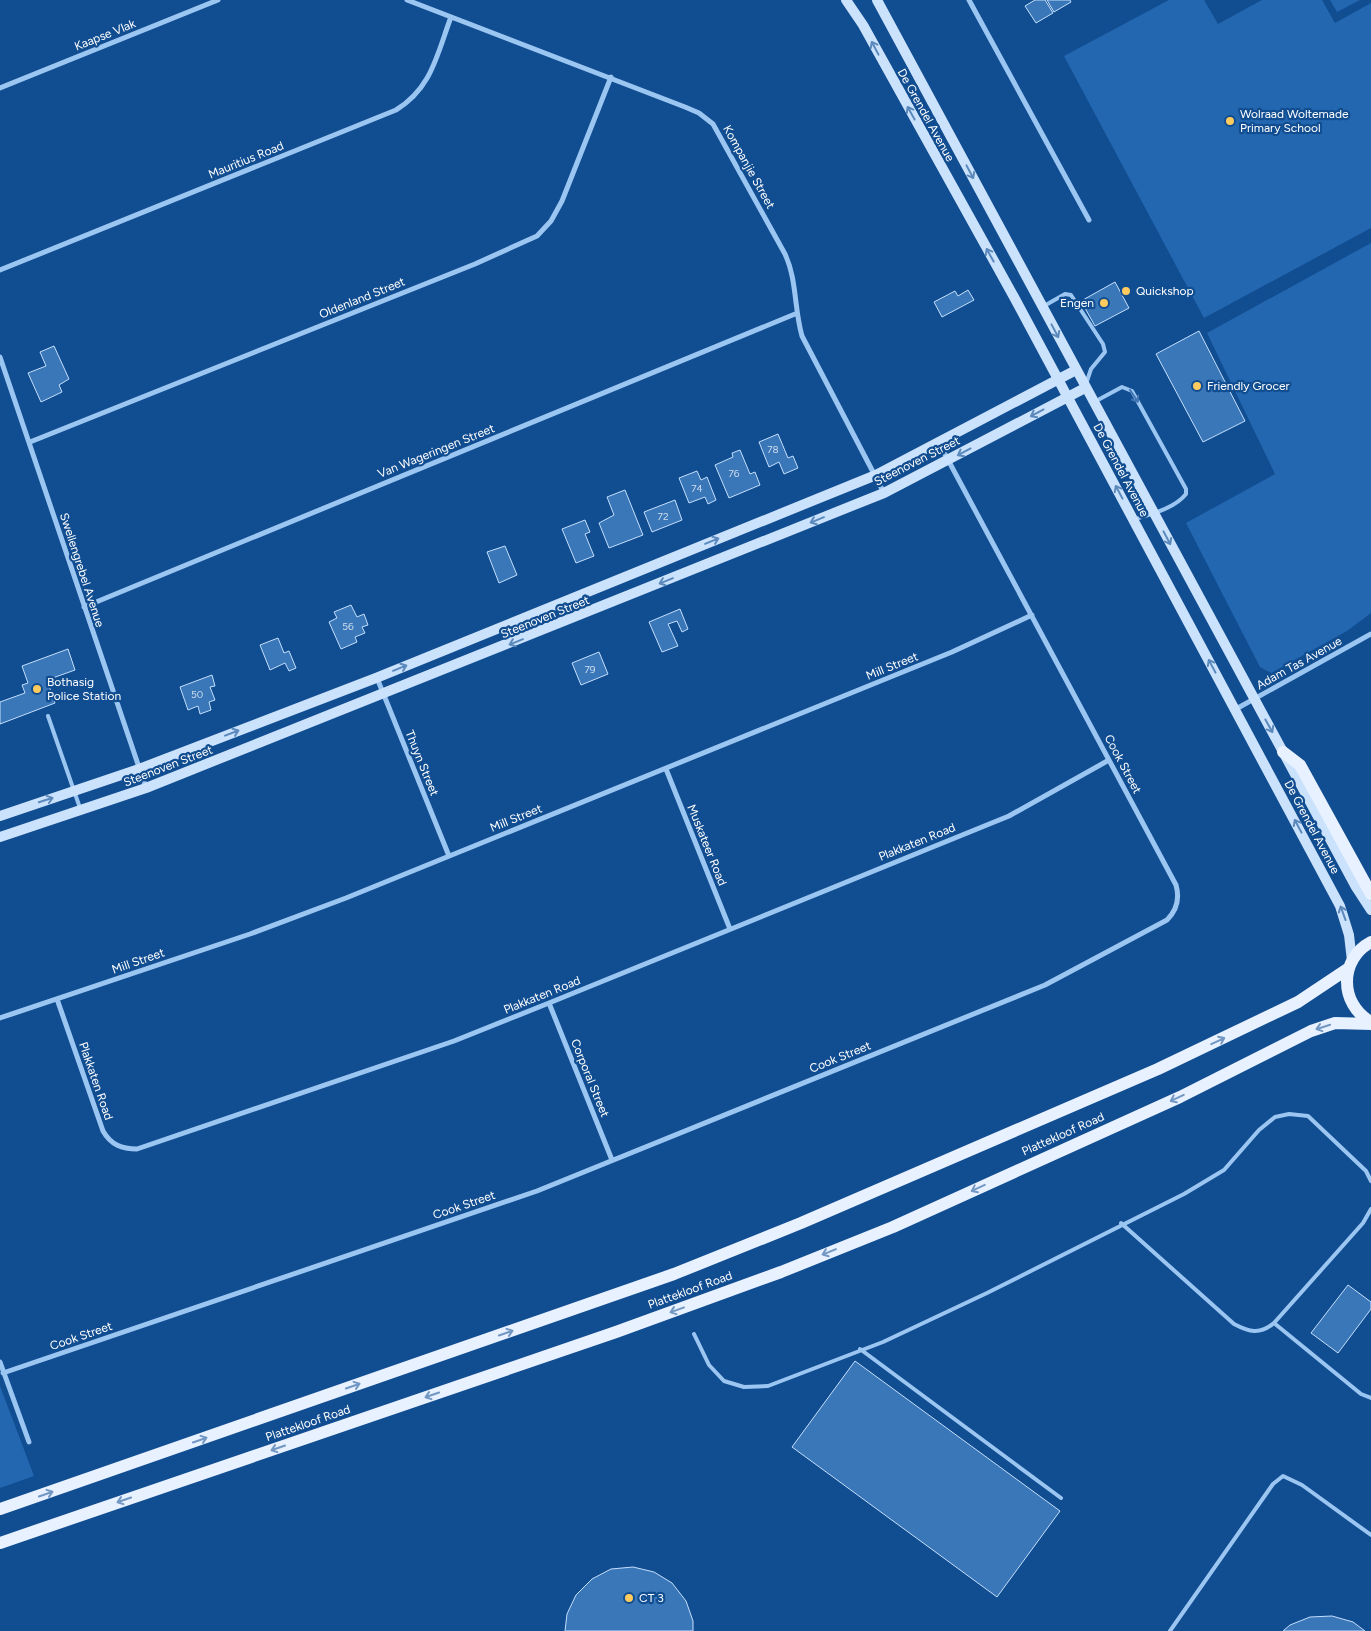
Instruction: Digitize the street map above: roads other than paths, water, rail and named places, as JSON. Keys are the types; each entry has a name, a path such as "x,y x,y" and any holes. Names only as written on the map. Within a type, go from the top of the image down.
{"main road":[{"path":"1283,752 1300,765 1371,894"},
{"name":"Plattekloof Road","path":"0,1509 692,1267 801,1223 1158,1069 1298,1002 1350,964 1361,949 1371,942"},
{"name":"Plattekloof Road","path":"1350,964 1347,986 1351,1001 1360,1014 1371,1023"},
{"name":"Plattekloof Road","path":"0,1543 616,1332 781,1272 893,1227 1180,1097 1311,1031 1336,1023 1371,1023"}],"street":[{"name":"Kaapse Vlak","path":"0,88 218,0"},
{"name":"Kompanjie Street","path":"407,0 699,113 718,130 788,262 793,282 795,314 802,336 884,493"},
{"name":"De Grendel Avenue","path":"877,0 1085,388 1371,910"},
{"path":"969,0 1089,220"},
{"name":"De Grendel Avenue","path":"847,1 863,25 1067,397 1340,906 1349,935 1350,964"},
{"name":"Mauritius Road","path":"0,270 396,110 414,97 427,80 452,17"},
{"name":"Oldenland Street","path":"30,442 475,264 537,236 557,214 610,77"},
{"name":"Van Wageringen Street","path":"84,607 795,314"},
{"name":"Swellengrebel Avenue","path":"0,358 146,788"},
{"name":"Steenoven Street","path":"0,816 139,769 376,678 876,475 1076,370"},
{"name":"Steenoven Street","path":"0,838 146,788 384,695 884,493 1085,388"},
{"name":"Cook Street","path":"3,1373 537,1191 1045,986 1166,920 1178,903 1176,885 939,443"},
{"name":"Mill Street","path":"0,1018 250,934 952,652 1032,615"},
{"name":"Adam Tas Avenue","path":"1236,709 1370,636"},
{"name":"Thuyn Street","path":"376,678 448,856"},
{"name":"Plakkaten Road","path":"57,999 103,1131 114,1144 127,1149 137,1149 454,1041 549,1004 1009,816 1109,760"},
{"name":"Muskateer Road","path":"666,768 730,929"},
{"name":"Corporal Street","path":"549,1004 612,1160"},
{"path":"0,1362 29,1442"}],"lane":[{"path":"1042,307 1065,294 1070,294 1105,349 1091,369 1085,388"},
{"path":"1076,370 1091,369"},
{"path":"1094,402 1122,387 1131,390 1187,492 1184,497 1154,514 1133,520"},
{"path":"48,716 80,811"},
{"path":"694,1334 709,1365 724,1381 744,1387 768,1386 860,1349 883,1342 987,1293 1209,1180 1235,1161 1259,1130 1275,1118 1289,1114 1308,1116 1318,1123 1366,1171 1371,1181"},
{"path":"1122,1223 1234,1324 1244,1329 1259,1332 1267,1329 1274,1322 1363,1223 1371,1209"},
{"path":"1274,1322 1361,1394 1371,1398"},
{"path":"860,1349 1061,1498"},
{"path":"1170,1631 1273,1484 1283,1476 1302,1485 1371,1535"}],"place":[{"name":"Wolraad Woltemade Primary School","path":"1230,121"},
{"name":"Quickshop","path":"1126,291"},
{"name":"Engen","path":"1104,303"},
{"name":"Friendly Grocer","path":"1197,386"},
{"name":"Bothasig Police Station","path":"37,689"},
{"name":"CT 3","path":"629,1598"}]}
